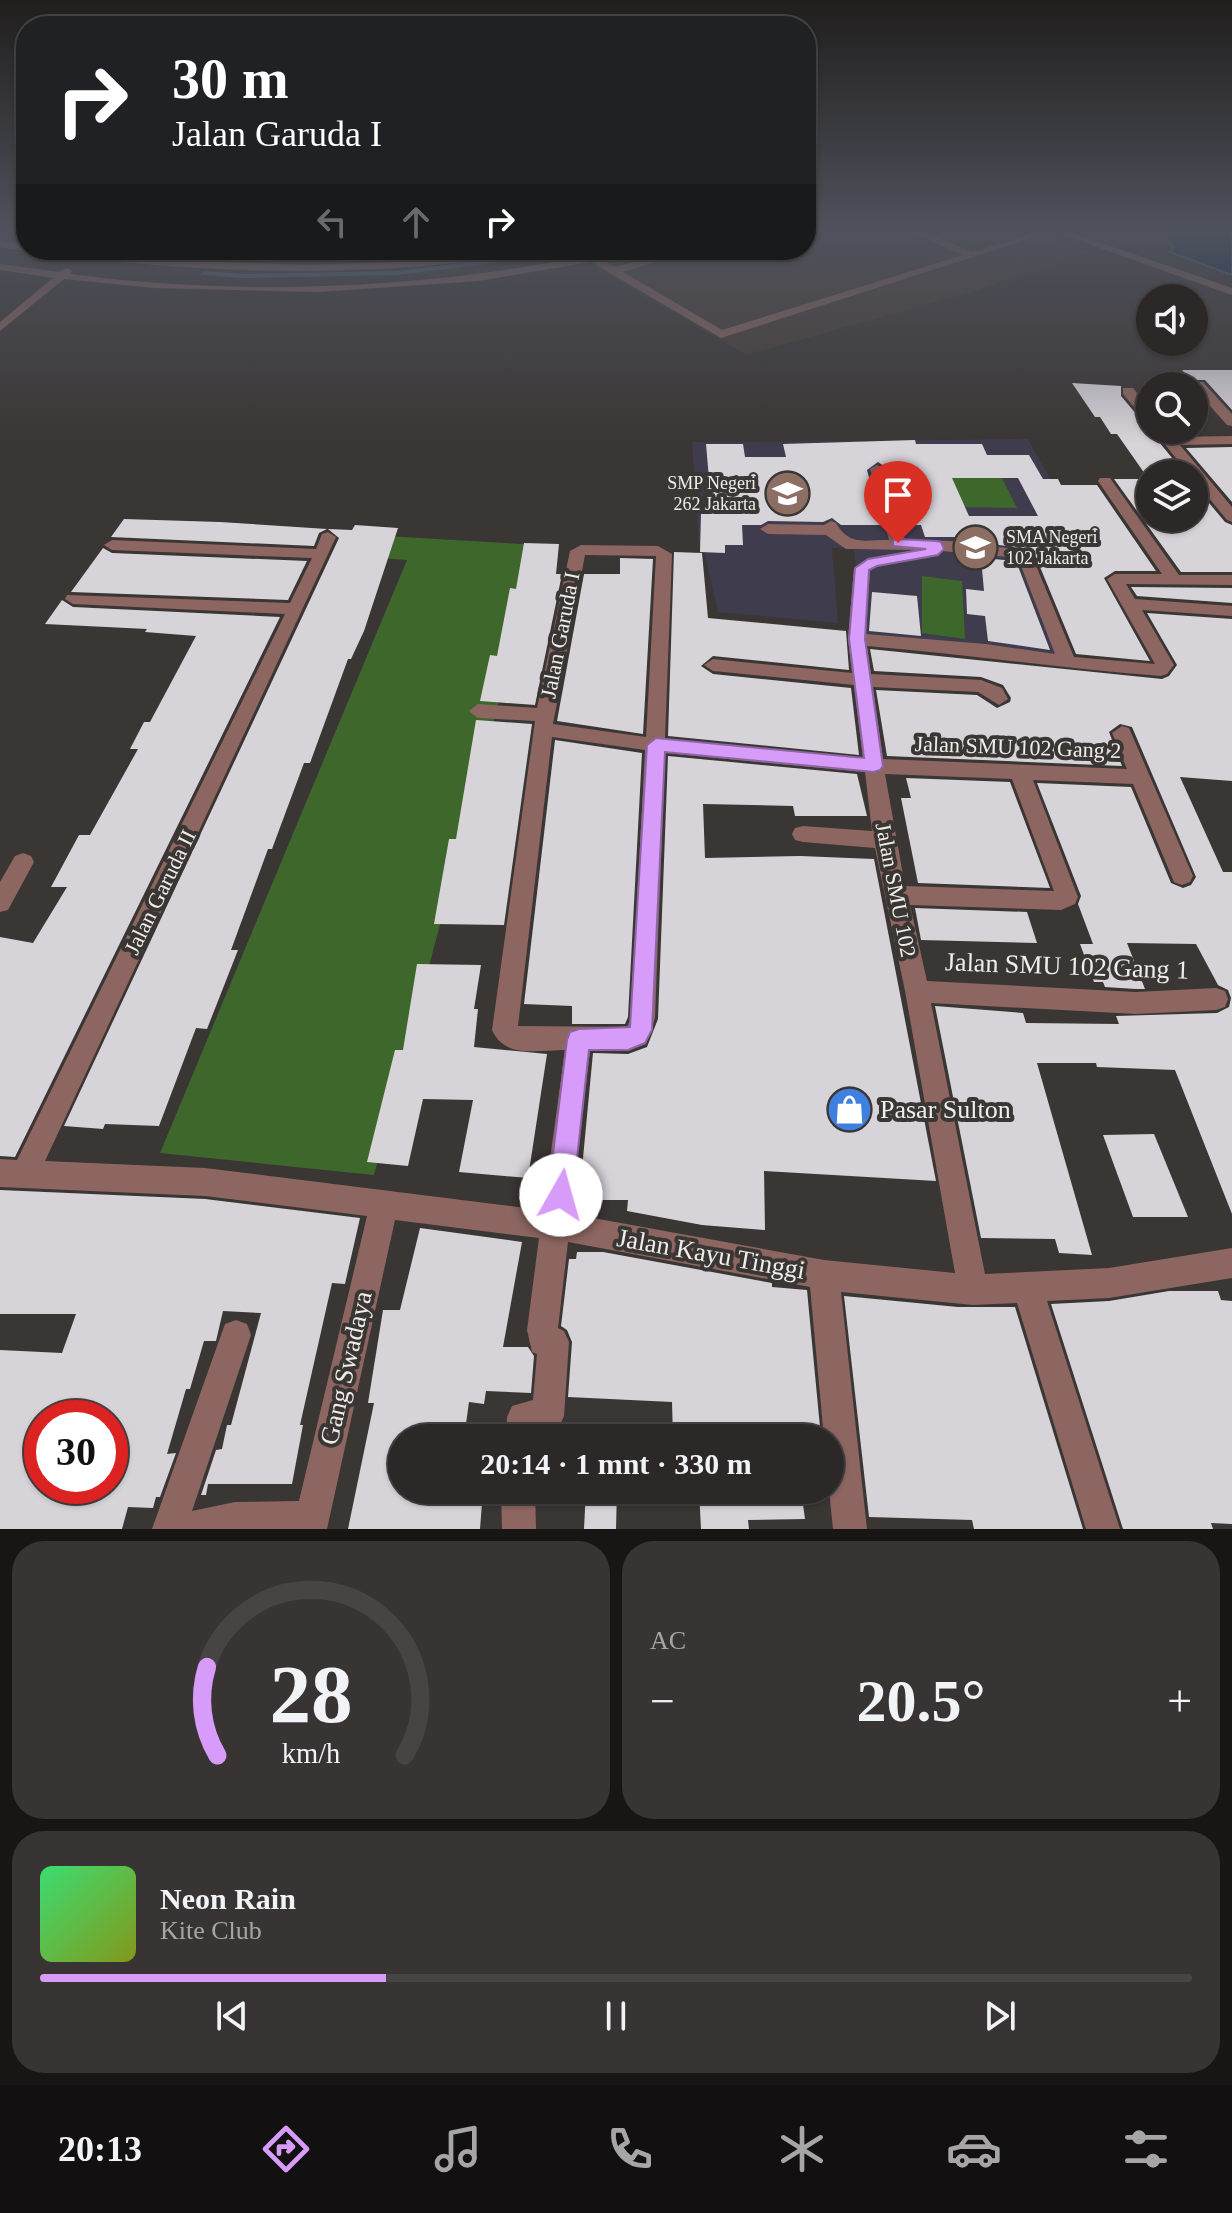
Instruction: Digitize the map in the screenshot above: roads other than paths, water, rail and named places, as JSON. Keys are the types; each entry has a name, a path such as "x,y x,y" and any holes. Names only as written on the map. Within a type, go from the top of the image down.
{"street":[{"path":"0,328 33,300"},
{"path":"663,300 721,334 828,300"},
{"path":"1128,391 1136,400"},
{"path":"1208,396 1232,422"},
{"path":"1208,439 1232,440"},
{"path":"1172,444 1232,517"},
{"path":"877,469 898,543"},
{"path":"1105,481 1175,581"},
{"name":"Jalan SMU 102","path":"768,529 831,528 840,542 853,544 936,545 1023,554 1067,663"},
{"name":"Jalan Garuda II","path":"12,1174 325,546 112,545"},
{"name":"Jalan SMU 102","path":"936,545 933,552 864,566 857,639 884,840 917,991 973,1290"},
{"name":"Jalan Garuda I","path":"581,550 658,551 664,557 656,745 641,1030 637,1036 628,1039 511,1038 505,1030 544,722 576,554 581,550"},
{"path":"857,639 986,650 1067,663 1164,668 1114,580 1232,580"},
{"path":"73,599 296,609"},
{"path":"1128,604 1232,611"},
{"path":"713,665 862,680 981,686 995,692 999,699"},
{"name":"Jalan SMU 102 Gang 2","path":"478,711 656,745 874,766 1139,777"},
{"path":"1122,733 1182,876"},
{"path":"894,895 1061,901 1067,897 1019,770"},
{"path":"803,834 884,840"},
{"path":"0,903 23,862"},
{"name":"Jalan SMU 102 Gang 1","path":"917,991 1136,1003 1216,999"},
{"path":"523,1424 523,1417 548,1416 553,1342 543,1341 542,1330 579,1040"},
{"name":"Jalan Kayu Tinggi","path":"12,1174 180,1180 557,1226 824,1275 973,1290 1171,1275 1232,1263"},
{"name":"Gang Swadaya","path":"311,1524 384,1206"},
{"path":"824,1275 850,1529"},
{"path":"1028,1288 1103,1529"},
{"path":"169,1529 236,1335"},
{"path":"518,1504 519,1529"},
{"path":"190,1529 209,1522 242,1518 311,1524"}],"place":[{"name":"SMP Negeri 262 Jakarta","path":"787,493"},
{"name":"SMA Negeri 102 Jakarta","path":"975,547"},
{"name":"Pasar Sulton","path":"849,1109"}]}
